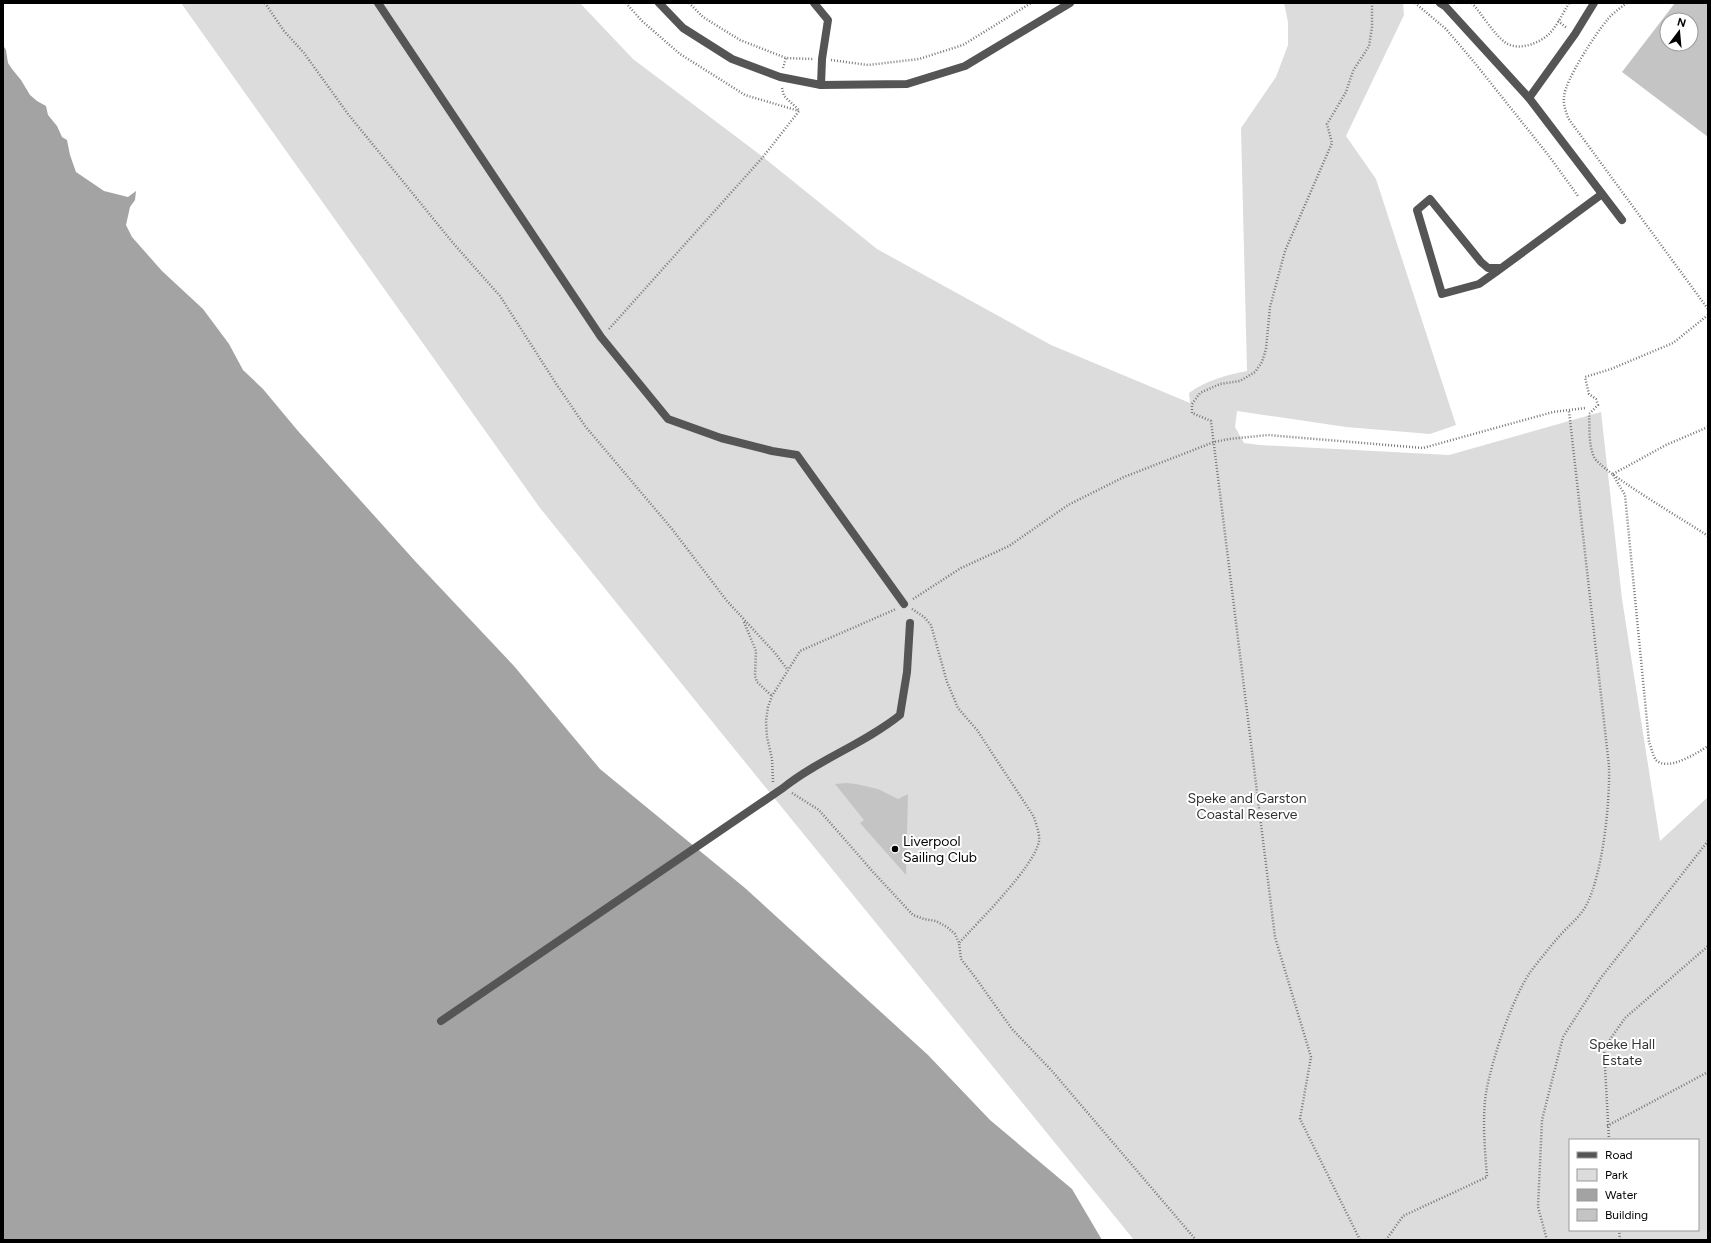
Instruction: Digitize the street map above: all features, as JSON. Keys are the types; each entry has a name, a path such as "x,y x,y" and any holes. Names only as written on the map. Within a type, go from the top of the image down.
{"street":[{"path":"378,3 601,337 668,419 721,438 772,451 797,455 904,604"},
{"path":"659,3 683,28 732,59 780,77 821,85 907,84 965,66 1070,3"},
{"path":"814,3 828,20 822,59 821,85"},
{"path":"1440,3 1529,98 1622,220"},
{"path":"1529,98 1575,34 1594,3"},
{"path":"1499,270 1488,268 1481,262 1430,200 1417,210 1442,294 1479,284 1499,270 1602,194"},
{"path":"441,1021 783,788 800,774 884,728 900,715 907,672 910,623"}],"path":[{"path":"265,3 284,31 304,54 352,120 449,238 500,296 585,426 672,529 700,567 742,618 775,653 787,669"},
{"path":"601,337 763,157 799,111 745,95 680,54 642,21 626,3"},
{"path":"689,3 703,17 740,40 786,58 822,59 868,65 919,59 963,45 1031,3"},
{"path":"1360,1240 1300,1119 1311,1057 1275,937 1211,421 1192,414 1192,404 1200,393 1209,388 1230,381 1240,381 1254,372 1262,362 1266,349 1270,307 1285,251 1332,143 1327,124 1346,92 1353,71 1369,46 1372,27 1372,3"},
{"path":"1415,3 1446,28 1549,156 1578,196"},
{"path":"1472,3 1495,32 1506,43 1518,47 1534,43 1548,34 1569,3"},
{"path":"1627,3 1608,18 1590,44 1571,78 1564,96 1564,106 1568,118 1708,309"},
{"path":"1708,315 1673,343 1611,370 1584,377 1590,394 1596,399 1598,405 1589,414 1590,440 1595,459 1613,474 1708,536"},
{"path":"1196,1240 1052,1071 1012,1029 961,959 959,943 955,934 947,927 936,921 913,915 819,810 773,783 772,759 767,737 766,721 768,707 772,696 787,669 800,651 885,615 961,568 1009,546 1068,505 1124,478 1214,442 1268,435 1423,448 1553,412 1585,408"},
{"path":"1386,1240 1403,1216 1487,1177 1485,1115 1486,1092 1496,1054 1509,1016 1530,973 1554,943 1581,914 1586,905 1598,870 1603,846 1610,789 1609,766 1569,411"},
{"path":"1613,474 1666,445 1708,427"},
{"path":"1613,474 1625,494 1649,742 1656,759 1662,763 1683,761 1708,746"},
{"path":"904,604 924,617 931,625 947,682 958,708 981,736 1034,817 1039,832 1039,842 1024,870 959,943"},
{"path":"742,618 756,651 757,682 772,696"},
{"path":"1547,1240 1538,1208 1542,1120 1563,1037 1600,979 1708,841"},
{"path":"1609,1139 1604,1048 1625,1018 1708,946"},
{"path":"1607,1126 1708,1072"}],"green space":[{"name":"Speke and Garston Coastal Reserve","path":"181,3 580,3 633,59 763,157 877,249 1051,345 1190,403 1189,393 1196,388 1232,374 1247,371 1241,128 1276,77 1288,45 1288,22 1284,3 1403,3 1404,15 1346,136 1376,179 1456,425 1430,434 1346,427 1237,411 1235,427 1244,443 1449,455 1601,412 1622,599 1660,841 1708,797 1708,1240 1134,1240 540,508"}],"water":[{"path":"3,45 6,50 8,63 12,69 30,95 46,106 48,115 57,126 62,137 67,140 76,172 104,191 128,197 136,191 135,200 130,207 126,225 132,237 162,271 203,309 229,344 243,370 263,389 298,431 415,561 514,666 600,769 745,888 928,1055 990,1120 1072,1189 1102,1240 3,1240"}],"building":[{"path":"1675,3 1708,3 1708,137 1622,72 1659,24 1659,52 1699,52 1699,12 1668,12"},
{"name":"Liverpool Sailing Club","path":"846,783 878,789 898,799 908,794 906,875 860,823 864,820 835,784"}],"place":[{"name":"Liverpool Sailing Club","path":"895,849"}],"park label":[{"name":"Speke Hall Estate","path":"1622,1052"}]}
